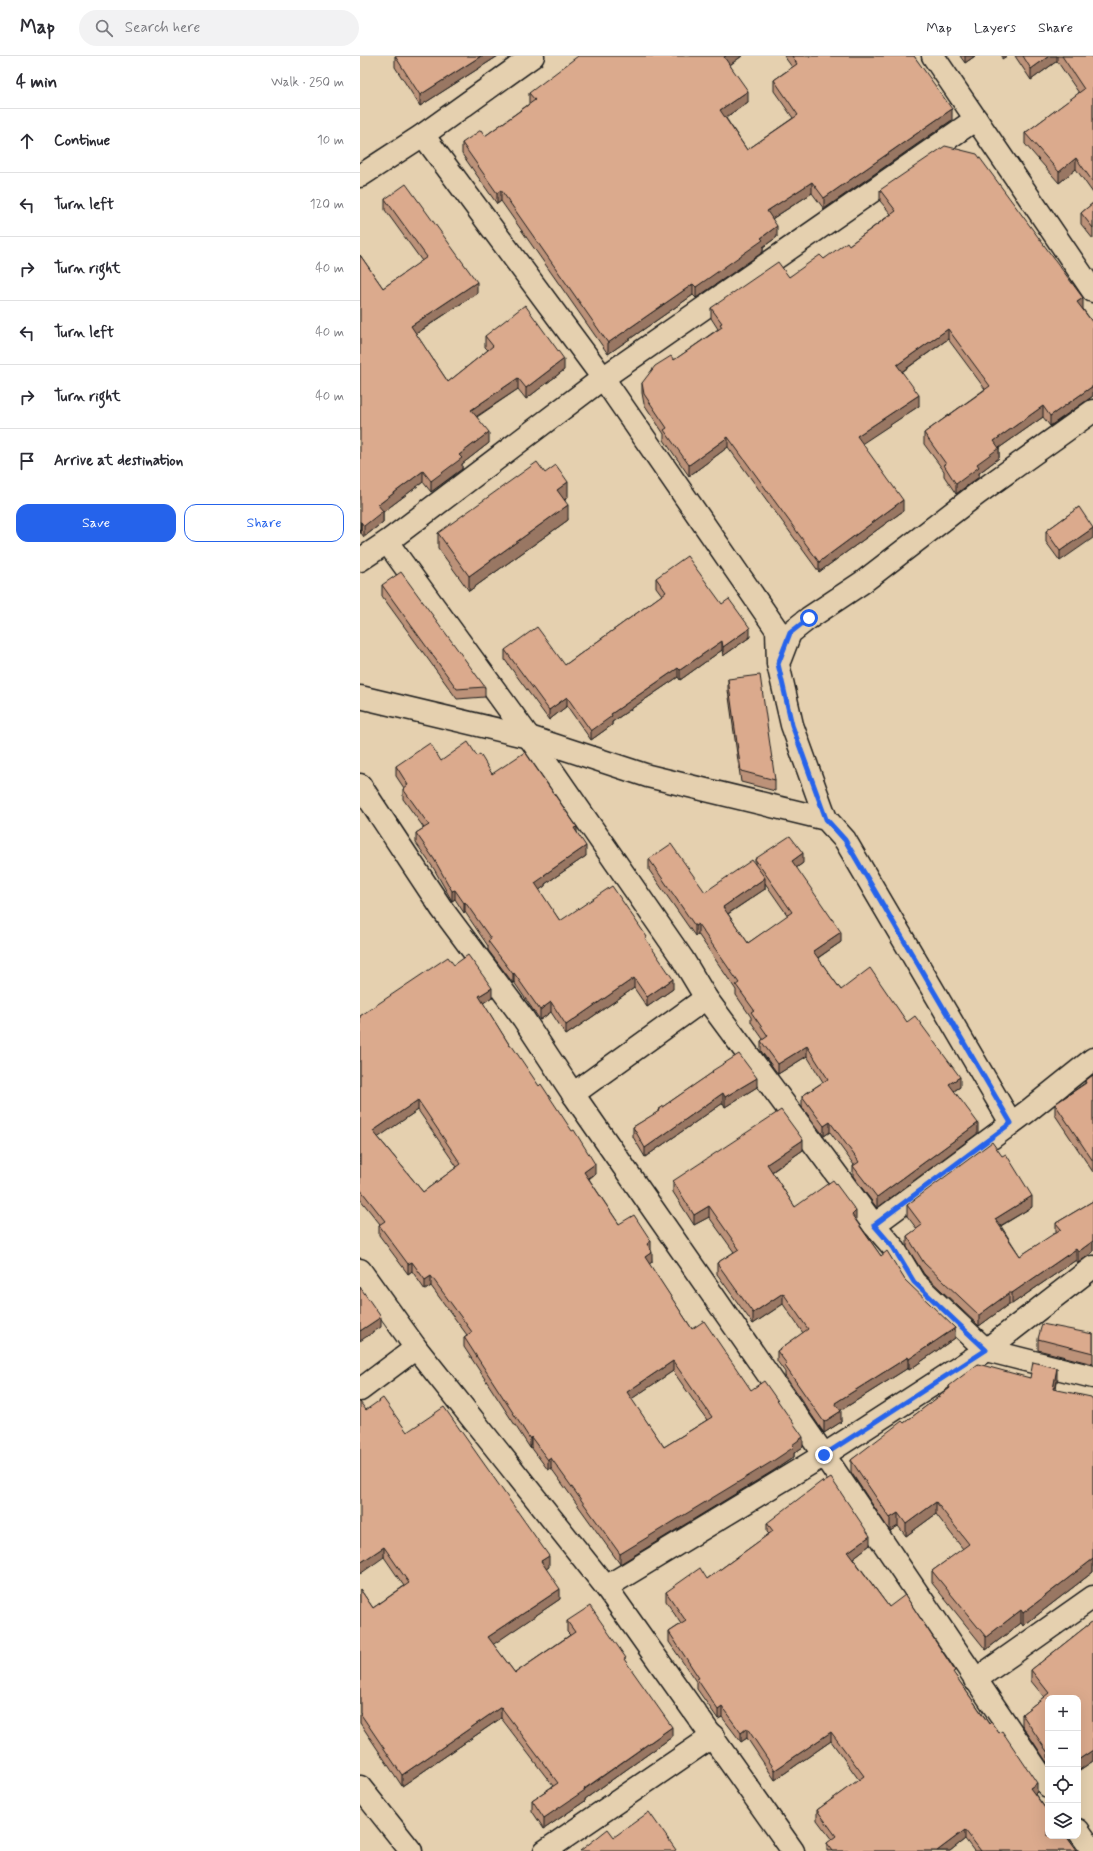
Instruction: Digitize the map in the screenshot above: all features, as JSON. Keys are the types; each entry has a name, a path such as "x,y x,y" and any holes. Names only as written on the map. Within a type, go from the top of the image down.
{"street":[{"path":"360,176 424,135 533,56"},
{"path":"934,56 1093,290"},
{"path":"360,560 387,542 603,378 976,119"},
{"path":"424,135 603,378 777,630 778,664 792,725 826,819 845,840 853,853 1011,1123"},
{"path":"778,664 790,633 809,618 863,582 978,494 1093,411"},
{"path":"387,542 529,737 677,951 706,998 874,1225 893,1247 914,1282 986,1350 1093,1376"},
{"path":"360,697 529,737 648,776 826,819"},
{"path":"360,785 442,910 523,1018 572,1094 824,1455 1045,1782"},
{"path":"572,1094 706,998"},
{"path":"874,1225 1093,1060"},
{"path":"606,1587 824,1455 986,1350 1093,1267"},
{"path":"360,1270 416,1348 606,1587 793,1851"},
{"path":"360,1390 416,1348"},
{"path":"975,1680 1093,1597"},
{"path":"545,1851 713,1736"},
{"path":"360,1787 411,1851"},
{"path":"1081,1834 1093,1851"}],"building":[{"path":"395,56 481,56 420,95"},
{"path":"578,56 726,56 724,57 748,91 720,110 747,150 798,115 774,80 797,64 792,56 914,56 952,109 824,198 812,182 767,211 777,226 761,238 763,240 696,287 693,284 608,343 501,190 497,193 462,143 481,130 485,136 535,100 529,93"},
{"path":"1023,56 1049,56 1031,69"},
{"path":"1062,56 1093,56 1093,182 1076,158 1059,172 1025,133 1084,89"},
{"path":"945,146 977,154 1083,298 1077,302 1093,323 1093,386 1050,416 1043,406 994,441 999,448 977,464 979,467 956,484 944,465 946,464 924,433 990,386 948,329 897,365 919,395 857,436 903,500 819,562 728,437 689,465 664,430 667,428 644,394 642,383 655,366 671,356 674,360 722,327 720,324 722,323 711,308 778,262 789,277 820,255 824,259 847,242 849,245 896,211 880,190"},
{"path":"406,184 477,282 411,326 448,382 493,346 485,336 525,305 564,359 526,388 518,378 471,410 489,432 459,455 462,458 431,481 423,471 378,505 383,511 364,526 360,522 360,255 383,288 427,257 385,199"},
{"path":"1093,203 1093,228 1081,213"},
{"path":"537,462 545,473 556,465 568,482 557,490 568,505 469,576 438,533"},
{"path":"1079,507 1093,528 1060,551 1046,531"},
{"path":"687,556 722,604 729,599 750,628 723,647 722,641 680,670 678,668 611,714 612,716 591,731 567,697 549,710 505,650 537,627 565,665 666,592 656,578"},
{"path":"401,572 485,687 457,689 382,585"},
{"path":"760,675 775,780 741,771 728,679"},
{"path":"468,742 477,756 480,754 492,774 525,752 577,827 574,828 586,846 535,883 560,921 612,886 647,937 645,938 673,979 647,997 634,978 566,1025 551,1002 540,1010 514,973 513,974 488,941 491,939 465,902 464,903 455,890 452,891 434,859 416,833 429,825 403,789 408,785 396,766 430,743 441,761"},
{"path":"790,836 803,853 792,861 841,932 813,951 841,990 870,968 907,1022 915,1016 960,1077 949,1084 978,1123 877,1197 853,1166 859,1162 830,1122 824,1126 802,1096 828,1079 807,1046 778,1064 761,1041 768,1036 751,1012 754,1010 736,985 739,983 698,924 695,926 649,859 671,844 705,892 752,860 765,878 723,907 748,943 792,912 755,859"},
{"path":"468,955 492,988 479,996 510,1046 512,1046 539,1086 541,1084 572,1131 574,1130 595,1164 584,1172 619,1224 634,1215 651,1241 647,1244 652,1252 645,1257 692,1329 704,1321 751,1390 764,1381 803,1437 792,1445 794,1447 773,1461 620,1554 551,1458 548,1460 531,1437 530,1439 464,1337 472,1332 431,1276 425,1280 412,1262 408,1264 379,1225 385,1221 360,1189 360,1016 448,957 454,965","holes":["418,1100 461,1164 423,1192 373,1131","673,1361 712,1417 664,1447 627,1392"]},
{"path":"739,1054 757,1078 725,1097 723,1093 645,1148 633,1127 659,1111 658,1110 713,1072 712,1071"},
{"path":"1093,1075 1093,1161 1055,1104 1086,1083 1085,1081"},
{"path":"781,1110 803,1140 767,1164 795,1207 833,1180 856,1211 852,1215 881,1256 887,1251 905,1280 955,1328 909,1359 908,1357 835,1403 841,1411 824,1422 785,1366 787,1364 777,1351 808,1329 783,1293 753,1313 717,1263 739,1249 709,1206 694,1215 673,1181"},
{"path":"992,1142 1002,1156 1006,1154 1032,1196 995,1219 1020,1256 1061,1229 1056,1223 1093,1201 1093,1241 1078,1252 1076,1249 1012,1293 1009,1293 979,1315 924,1263 907,1236 922,1225 907,1205"},
{"path":"360,1287 381,1317 360,1331"},
{"path":"1042,1324 1093,1334 1093,1353 1038,1339"},
{"path":"1033,1362 1057,1368 1053,1389 1091,1397 1093,1400 1093,1559 1023,1613 1021,1610 986,1637 932,1571 969,1544 936,1502 906,1524 898,1513 890,1518 851,1460 902,1421 904,1423 950,1388 949,1386 978,1364 1030,1378"},
{"path":"383,1398 407,1432 444,1407 549,1556 541,1561 560,1589 488,1637 515,1673 575,1632 567,1621 590,1606 626,1658 624,1659 672,1727 544,1818 532,1800 558,1783 501,1707 402,1775 360,1713 360,1589 373,1608 409,1583 384,1547 360,1563 360,1402 366,1410"},
{"path":"831,1478 870,1536 848,1552 889,1607 905,1595 955,1671 953,1672 989,1724 991,1722 999,1733 1002,1731 1037,1783 1030,1788 1045,1808 1045,1839 1068,1839 1077,1851 981,1851 965,1830 937,1851 833,1851 827,1843 836,1836 817,1810 864,1776 831,1732 775,1770 747,1728 741,1733 722,1707 718,1710 697,1679 699,1678 669,1632 686,1621 666,1592 700,1568 707,1579 773,1531 767,1523 822,1481 823,1483"},
{"path":"1093,1621 1093,1750 1081,1758 1081,1695 1046,1695 1049,1693 1031,1670"},
{"path":"1045,1696 1045,1748 1022,1714"},
{"path":"649,1812 676,1850 580,1851 608,1829 614,1837"}],"route":[{"path":"809,618 790,633 778,664 783,692 792,725 826,819 845,840 1011,1123 874,1225 893,1247 914,1282 986,1350 824,1455"}]}
